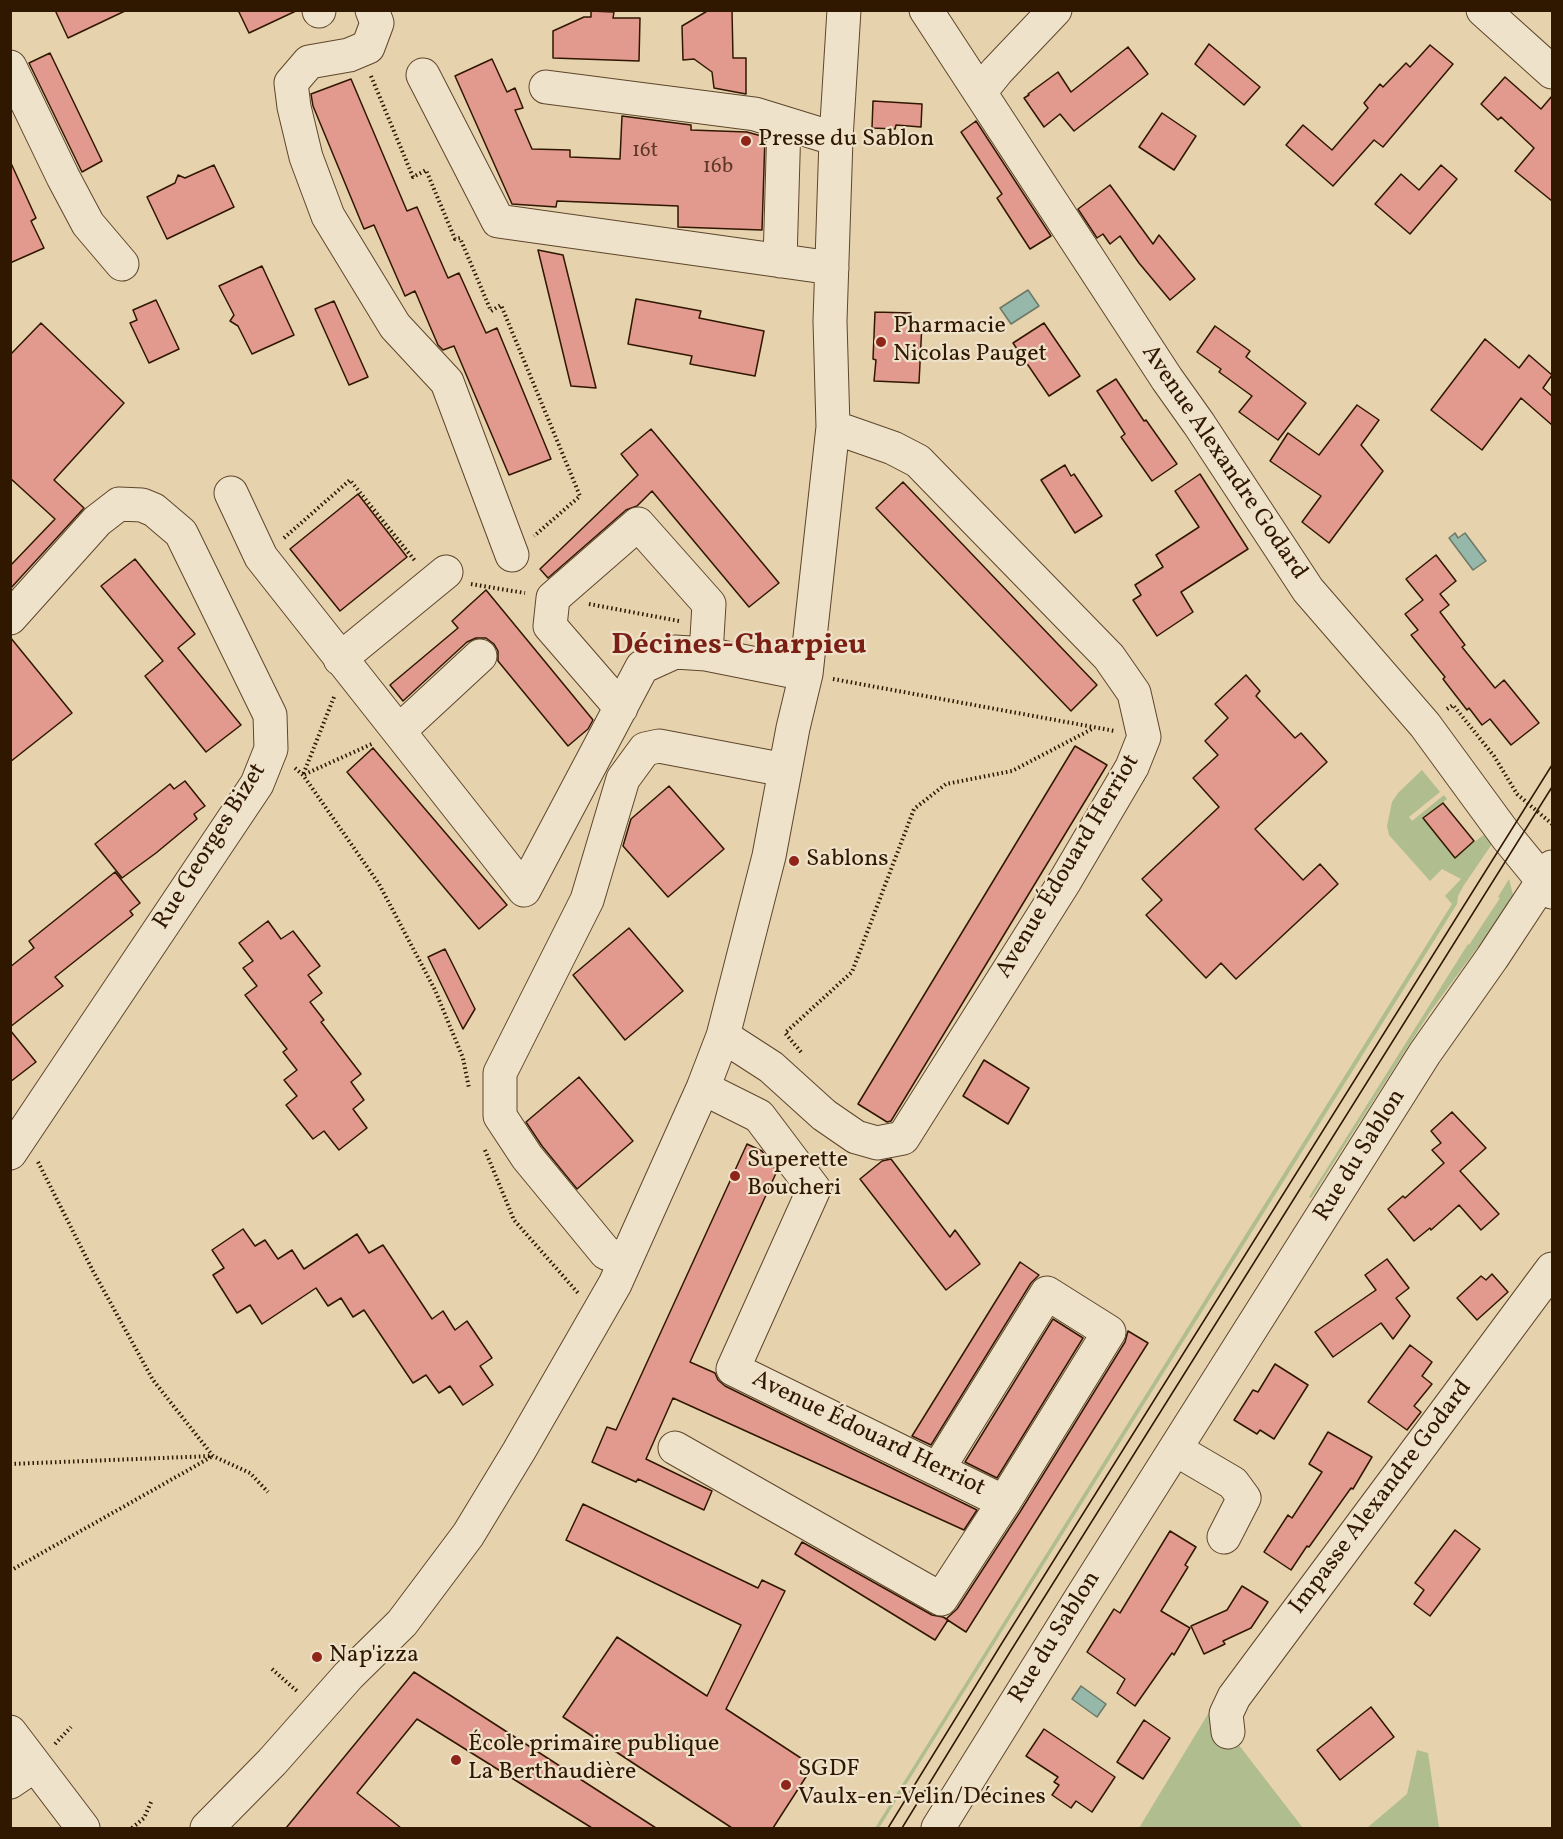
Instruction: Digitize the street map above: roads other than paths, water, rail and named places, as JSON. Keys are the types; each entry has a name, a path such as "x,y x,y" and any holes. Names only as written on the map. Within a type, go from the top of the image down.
{"street":[{"path":"372,10 377,23 368,47 349,55 309,62 291,83 294,107 306,157 328,216 395,326 447,382 512,555"},
{"path":"207,1828 272,1762 349,1675 392,1635 468,1535 615,1284 703,1088 723,1036 769,856 785,770 815,675 833,427 830,321 836,139 844,10"},
{"name":"Avenue Alexandre Godard","path":"926,10 1308,590 1425,725 1508,837 1550,880"},
{"path":"981,92 1055,10"},
{"path":"1483,10 1552,72"},
{"path":"10,67 88,224 122,264"},
{"path":"423,75 498,221 832,268"},
{"path":"546,87 755,114 836,139"},
{"path":"780,261 784,123"},
{"name":"Avenue Édouard Herriot","path":"723,1036 771,1067 824,1115 856,1137 877,1143 903,1137 1065,881 1132,767 1144,737 1134,693 1109,657 918,460 893,448 833,427"},
{"path":"231,493 261,558 524,890 642,667 675,652 706,654 815,675"},
{"name":"Rue Georges Bizet","path":"10,618 97,521 119,504 142,505 153,510 181,533 270,715 271,750 257,784 13,1149"},
{"path":"621,708 550,626 553,598 638,524 709,604 706,654"},
{"path":"343,662 446,572"},
{"path":"399,731 480,656"},
{"path":"625,1260 606,1253 527,1157 500,1116 500,1073 587,900 623,779 645,749 659,746 785,770"},
{"name":"Rue du Sablon","path":"938,1828 1425,1053 1550,880"},
{"name":"Avenue Édouard Herriot","path":"675,1448 941,1599 1004,1502 733,1370 814,1189 759,1116 703,1088"},
{"name":"Impasse Alexandre Godard","path":"1228,1732 1226,1714 1234,1698 1552,1269"},
{"path":"938,1469 1047,1293 1109,1332 1004,1502"},
{"path":"1175,1449 1233,1483 1244,1498 1224,1537"},
{"path":"10,1732 23,1774 83,1828"}],"tram line":[{"path":"888,1828 1552,765"},
{"path":"902,1828 1552,787"}],"place":[{"name":"Presse du Sablon","path":"746,141"},
{"name":"Pharmacie Nicolas Pauget","path":"881,342"},
{"name":"Sablons","path":"794,861"},
{"name":"Superette Boucheri","path":"735,1176"},
{"name":"Nap'izza","path":"317,1657"},
{"name":"École primaire publique La Berthaudière","path":"456,1760"},
{"name":"SGDF Vaulx-en-Velin/Décines","path":"786,1785"}],"district":[{"name":"Décines-Charpieu","path":"739,647"}]}
